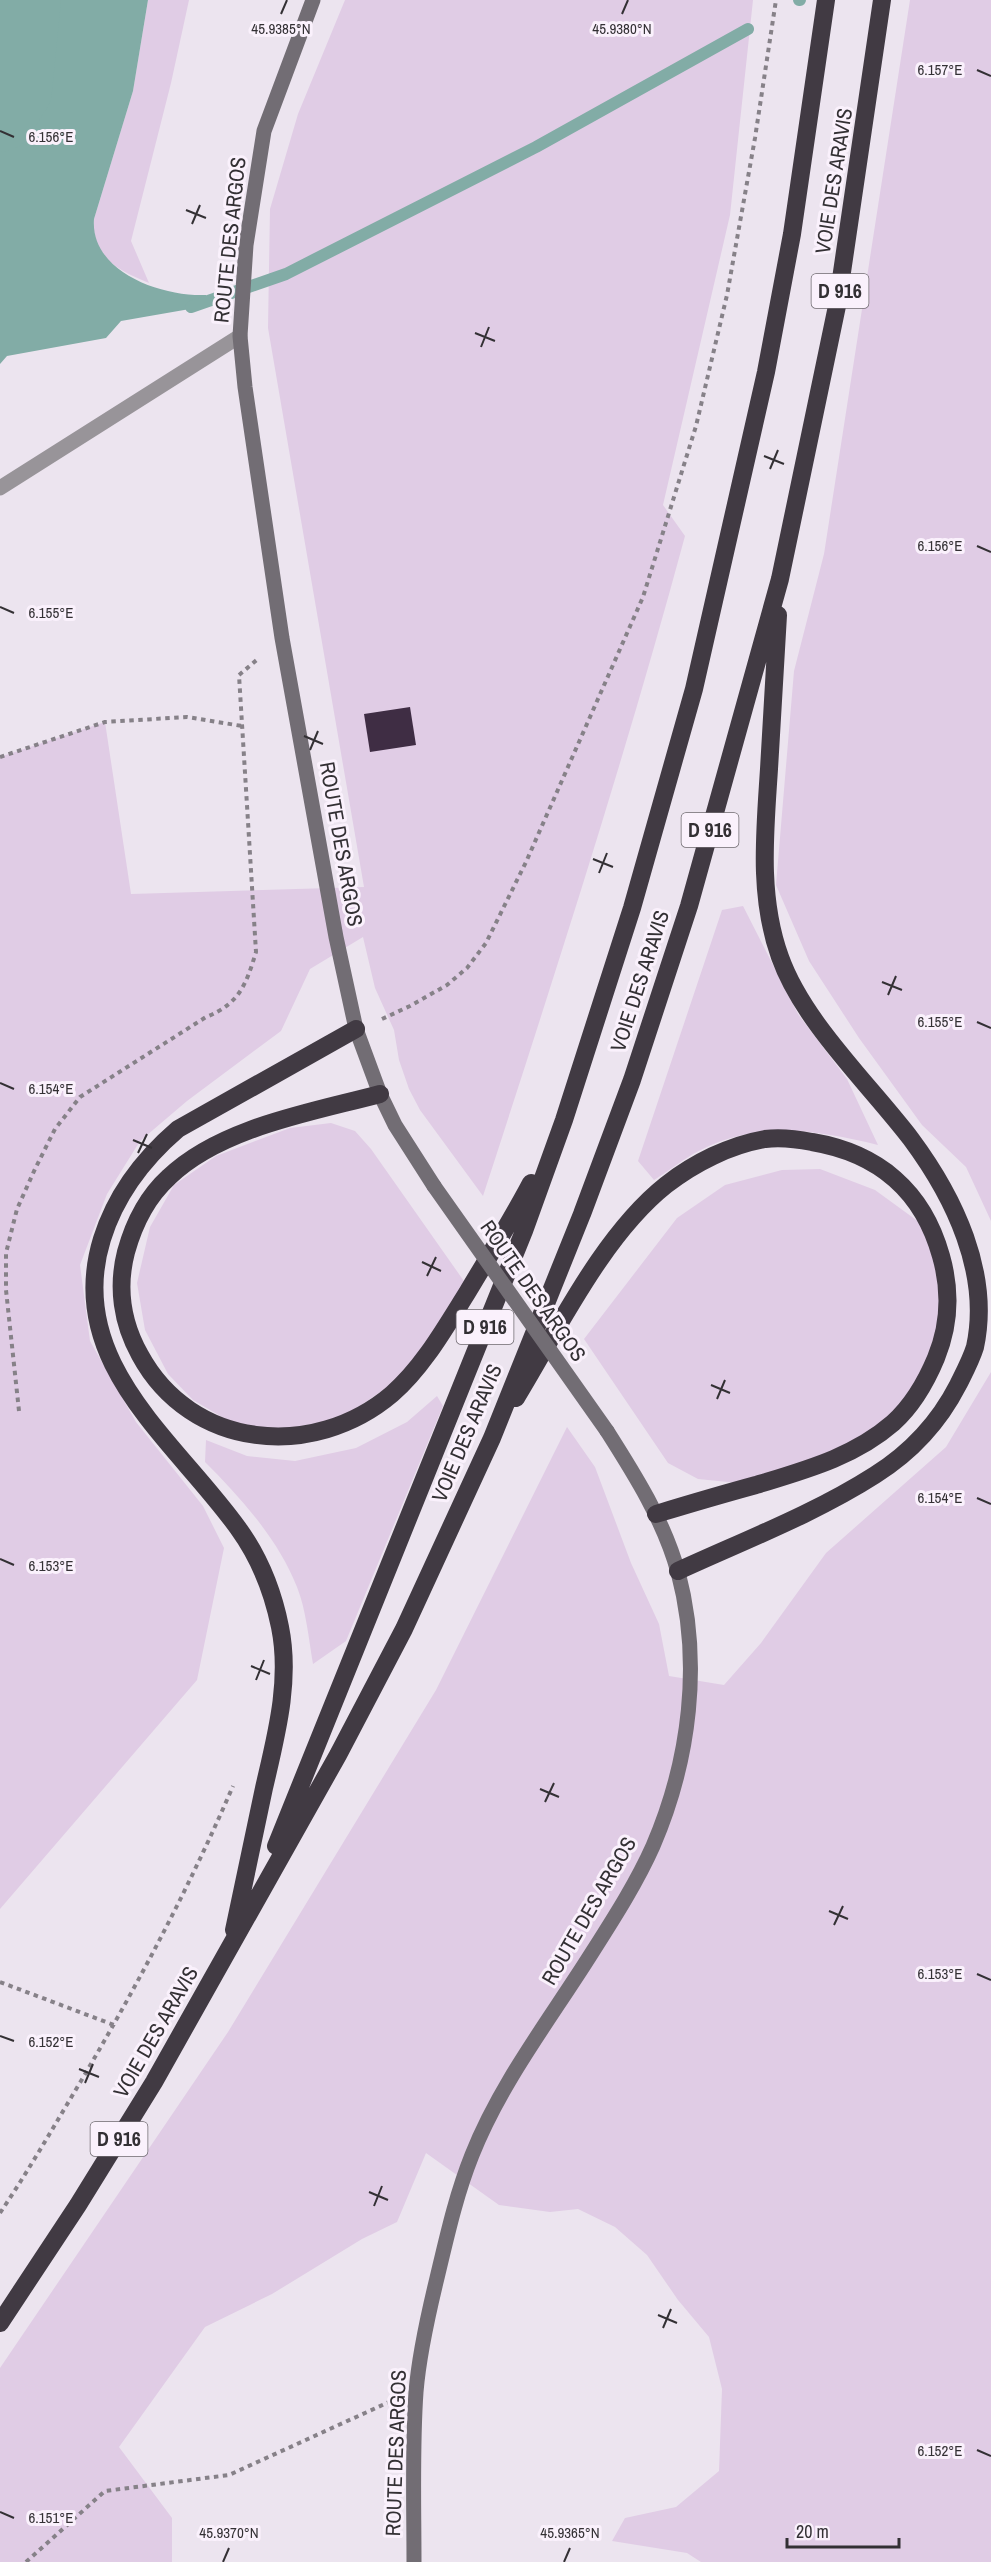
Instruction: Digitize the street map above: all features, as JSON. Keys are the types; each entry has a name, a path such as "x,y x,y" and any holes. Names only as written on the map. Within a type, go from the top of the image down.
{"highway":[{"name":"VOIE DES ARAVIS","path":"249,1913 524,1231 564,1120 632,908 694,689 766,372 792,234 826,0"},
{"name":"VOIE DES ARAVIS","path":"0,2323 78,2205 154,2082 338,1755 399,1639 492,1438 582,1214 632,1080 688,906 780,579 837,306 882,0"},
{"path":"678,1571 820,1505 874,1476 898,1459 934,1423 952,1397 975,1347 980,1320 980,1282 968,1237 958,1214 937,1176 910,1138 813,1017 781,960 772,934 767,906 764,842 780,579"},
{"path":"229,1950 280,1711 284,1661 280,1627 265,1578 238,1527 167,1445 111,1360 97,1323 94,1277 98,1252 107,1222 137,1170 157,1147 178,1129 356,1029"},
{"path":"380,1094 284,1120 217,1145 171,1175 143,1208 129,1239 124,1260 121,1280 124,1317 130,1336 147,1367 170,1394 206,1421 239,1433 276,1437 295,1436 335,1426 390,1396 417,1368 450,1320 514,1215 564,1120"},
{"path":"492,1438 595,1267 646,1204 684,1171 731,1149 768,1138 828,1145 848,1151 885,1170 903,1185 917,1202 938,1243 945,1267 949,1312 945,1335 926,1382 896,1421 859,1449 827,1463 656,1514"}],"street":[{"name":"ROUTE DES ARGOS","path":"313,0 264,131 246,245 240,336 245,387 282,638 336,937 356,1029 380,1094 395,1125 434,1186 607,1431 656,1514 678,1571 692,1676 675,1782 653,1845 624,1900 494,2108 473,2153 455,2201 428,2317 416,2391 414,2562"}],"lane":[{"path":"0,488 240,336"}],"path":[{"path":"356,1029 410,1006 447,985 467,968 486,944 526,862 643,597 696,426 727,295 755,138 776,0"},
{"path":"19,1411 6,1290 6,1253 17,1209 55,1129 80,1097 206,1017 226,1009 240,992 250,973 256,952 239,675 282,638"},
{"path":"0,757 105,722 187,717 242,726"},
{"path":"0,2213 114,2025 165,1932 235,1780"},
{"path":"0,1982 114,2025"},
{"path":"26,2562 105,2491 229,2475 338,2424 416,2391"}],"shaded area":[{"path":"0,0 43,0 23,92 0,127"},
{"path":"43,0 148,0 133,91 94,219 96,238 104,254 116,267 132,278 169,291 206,295 207,306 121,321 106,338 7,356 0,364 0,127 23,92"},
{"path":"148,0 189,0 171,83 131,241 149,283 127,273 109,261 97,244 94,232 94,219 133,91"},
{"path":"345,0 753,0 730,215 663,505 685,536 613,785 483,1196 420,1110 409,1089 399,1060 394,1030 375,988 363,937 310,969 281,1031 187,1101 140,1141 107,1194 80,1265 90,1341 136,1422 203,1506 224,1548 197,1680 0,1909 0,757 105,722 131,894 364,887 268,328 270,209 298,114"},
{"path":"910,0 991,0 991,1221 966,1167 922,1125 859,1038 809,961 776,885 794,671 824,554"},
{"path":"743,906 798,1014 847,1079 878,1145 807,1132 761,1132 716,1143 693,1154 654,1180 638,1161 722,910"},
{"path":"331,1123 355,1131 371,1149 466,1284 435,1335 395,1382 342,1418 286,1429 239,1427 193,1400 168,1374 145,1330 137,1283 150,1227 174,1185 216,1156 290,1128"},
{"path":"820,1169 875,1190 919,1222 939,1268 942,1307 935,1349 911,1394 870,1435 794,1467 738,1483 698,1479 668,1463 584,1339 677,1218 725,1185 782,1170"},
{"path":"991,1372 991,2562 701,2562 687,2553 612,2541 625,2518 676,2507 719,2471 722,2389 709,2337 678,2300 647,2255 615,2227 578,2209 550,2212 499,2205 426,2153 397,2222 362,2239 272,2294 205,2327 119,2447 172,2518 172,2562 0,2562 0,2368 228,2032 436,1690 567,1427 595,1467 631,1563 659,1624 669,1676 724,1685 761,1643 826,1553 946,1447"},
{"path":"437,1396 443,1406 346,1641 313,1664 303,1605 289,1569 257,1520 205,1462 206,1440 247,1456 295,1461 356,1448 407,1422"}],"building":[{"path":"410,707 416,745 370,752 364,714"}],"waterway":[{"path":"0,118 18,90 27,0"},
{"path":"191,307 286,274 536,147 748,29"}]}
